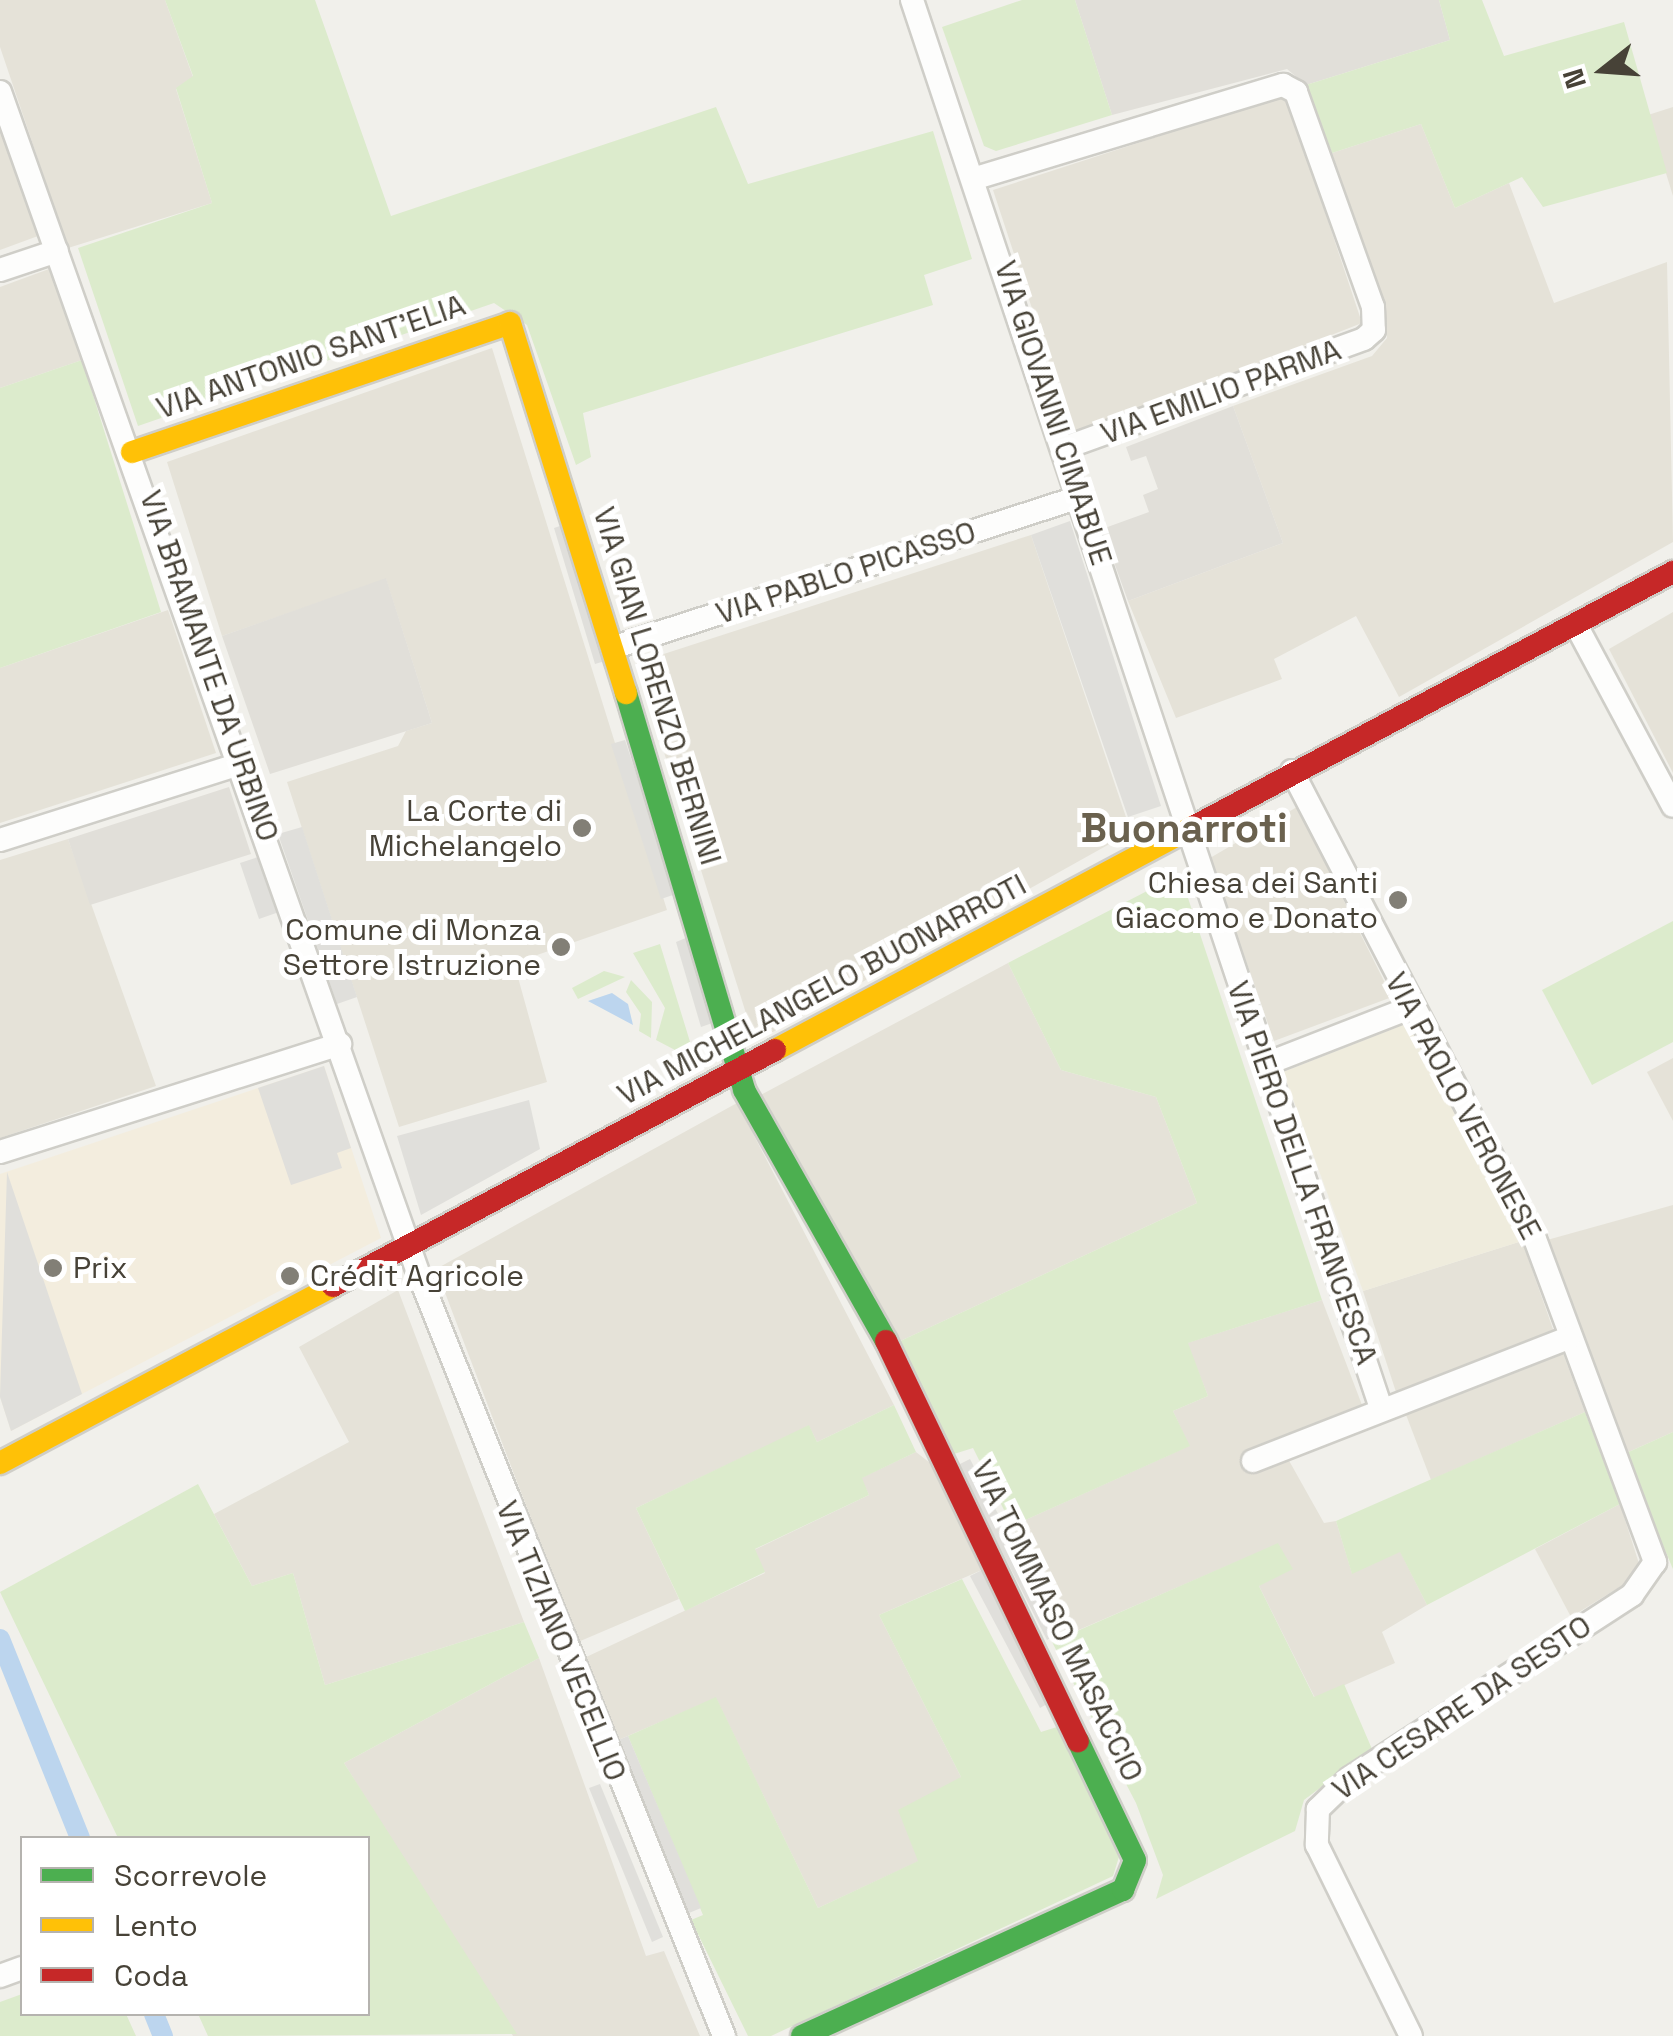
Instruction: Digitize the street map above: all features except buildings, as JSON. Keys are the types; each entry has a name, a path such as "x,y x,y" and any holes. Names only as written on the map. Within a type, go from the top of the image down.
{"street":[{"name":"VIA GIOVANNI CIMABUE","path":"912,0 976,178 1186,828"},
{"name":"VIA EMILIO PARMA","path":"976,178 1283,85 1296,92 1374,330 1065,448"},
{"name":"VIA BRAMANTE DA URBINO","path":"0,92 243,763 407,1243"},
{"path":"0,270 56,251"},
{"name":"VIA ANTONIO SANT'ELIA","path":"132,452 510,323"},
{"name":"VIA GIAN LORENZO BERNINI","path":"510,323 738,1070"},
{"name":"VIA PABLO PICASSO","path":"612,648 1080,497"},
{"name":"VIA MICHELANGELO BUONARROTI","path":"0,1463 1292,771 1673,572"},
{"path":"1576,625 1673,806"},
{"path":"0,840 243,763"},
{"name":"VIA PAOLO VERONESE","path":"1292,771 1410,1008 1521,1210 1655,1562"},
{"name":"VIA PIERO DELLA FRANCESCA","path":"1186,828 1380,1405"},
{"path":"1266,1064 1410,1008"},
{"path":"0,1152 340,1044"},
{"name":"VIA TOMMASO MASACCIO","path":"738,1070 893,1354 1136,1860 1123,1890 802,2036"},
{"name":"VIA TIZIANO VECELLIO","path":"407,1243 572,1676 724,2036"},
{"path":"1253,1461 1380,1405 1569,1338"},
{"name":"VIA CESARE DA SESTO","path":"1411,2036 1316,1845 1318,1809 1350,1778 1632,1596 1655,1562"}],"shaded area":[{"path":"0,0 165,0 193,77 176,89 212,203 68,248 0,47"},
{"path":"1075,0 1439,0 1450,40 1306,85 1287,69 1112,115"},
{"path":"1286,95 1362,323 1074,436 993,190"},
{"path":"1673,107 1673,196 1648,115"},
{"path":"0,121 38,236 0,250"},
{"path":"1421,124 1455,208 1509,183 1554,303 1667,262 1673,542 1399,697 1356,616 1274,659 1282,679 1176,718 1128,601 1283,543 1233,406 1372,356 1387,338 1383,299 1332,153"},
{"path":"49,269 82,360 0,388 0,287"},
{"path":"492,348 667,910 514,963 547,1082 399,1127 287,782 398,746 406,731 432,723 386,579 222,636 167,462"},
{"path":"1233,406 1283,543 1128,601 1102,529 1149,512 1143,495 1158,489 1146,456 1131,461 1126,447"},
{"path":"1070,521 1161,806 1128,817 1031,535"},
{"path":"563,525 605,661 595,664 554,528"},
{"path":"1031,535 1131,832 755,1042 636,663"},
{"path":"386,578 432,723 270,774 222,636"},
{"path":"168,610 216,753 0,823 0,668"},
{"path":"1673,612 1673,773 1609,649"},
{"path":"625,740 676,894 661,899 611,744"},
{"path":"229,787 251,854 90,905 68,839"},
{"path":"1297,807 1392,997 1274,1041 1210,858"},
{"path":"302,827 357,997 337,1004 278,834"},
{"path":"68,839 156,1086 0,1138 0,860"},
{"path":"261,856 279,912 259,919 240,863"},
{"path":"693,935 718,1021 701,1027 676,942"},
{"path":"1008,963 1061,1070 1156,1097 1197,1203 896,1343 757,1097"},
{"path":"1408,1023 1522,1241 1363,1291 1283,1072"},
{"path":"1673,1058 1673,1121 1647,1072"},
{"path":"324,1066 381,1238 11,1431 0,1397 0,1174"},
{"path":"324,1066 351,1148 337,1153 342,1168 291,1185 258,1088"},
{"path":"529,1100 540,1149 421,1215 397,1136"},
{"path":"737,1103 894,1405 817,1442 809,1426 636,1508 679,1599 578,1642 436,1269"},
{"path":"7,1172 82,1394 11,1431 0,1397"},
{"path":"1673,1205 1673,1432 1624,1454 1547,1240"},
{"path":"1522,1241 1554,1332 1396,1392 1363,1291"},
{"path":"398,1290 524,1622 325,1685 293,1573 252,1586 214,1514 349,1442 299,1347"},
{"path":"1322,1300 1362,1405 1278,1441 1324,1523 1336,1521 1352,1573 1400,1551 1427,1605 1382,1632 1395,1663 1315,1698 1259,1586 1278,1544 1067,1635 1012,1526 1189,1446 1173,1411 1208,1396 1187,1343"},
{"path":"1561,1348 1585,1412 1431,1480 1403,1407"},
{"path":"916,1452 934,1466 984,1569 879,1615 961,1777 919,1861 818,1908 716,1698 616,1741 582,1659 765,1573 754,1550 869,1495 861,1478"},
{"path":"970,1459 1059,1633 1047,1640 958,1465"},
{"path":"1620,1504 1642,1573 1571,1617 1535,1549"},
{"path":"984,1569 1054,1700 1040,1708 970,1576"},
{"path":"539,1658 646,1956 664,1951 700,2036 513,2036 344,1763"},
{"path":"628,1736 701,1908 689,1913 616,1741"},
{"path":"600,1784 663,1937 652,1942 589,1788"}],"green space":[{"path":"165,0 315,0 391,216 716,107 748,184 933,131 972,259 924,275 933,305 583,413 591,457 576,465 527,325 494,303 138,426 78,248 212,203 176,88 193,76"},
{"path":"1022,0 1075,0 1112,115 996,151 984,146 942,27"},
{"path":"1439,0 1482,0 1504,56 1624,22 1667,173 1543,207 1522,177 1455,208 1421,124 1332,153 1306,85 1450,40"},
{"path":"82,360 161,612 0,668 0,388"},
{"path":"1180,874 1322,1300 1188,1343 1208,1396 1173,1411 1190,1446 1012,1526 973,1448 954,1454 896,1343 1197,1203 1156,1097 1061,1070 1008,963"},
{"path":"1673,921 1673,1042 1592,1085 1542,990"},
{"path":"660,944 691,1045 675,1050 656,1040 665,1008 633,953"},
{"path":"604,971 625,977 578,999 572,988"},
{"path":"631,980 652,1002 651,1038 639,1031 641,1014 626,992"},
{"path":"894,1405 916,1452 862,1478 869,1495 755,1549 765,1572 685,1611 636,1508 809,1425 817,1442"},
{"path":"1585,1412 1620,1504 1427,1605 1400,1552 1352,1574 1336,1521"},
{"path":"1673,1432 1673,1569 1624,1454"},
{"path":"198,1484 252,1586 293,1573 325,1685 524,1622 539,1658 344,1763 517,2034 208,2036 199,2016 370,2016 370,1836 117,1836 0,1592"},
{"path":"1278,1543 1293,1569 1259,1586 1314,1697 1344,1684 1372,1749 1304,1800 1295,1831 1156,1899 1163,1875 1136,1803 1052,1642"},
{"path":"962,1579 1041,1732 1060,1726 1119,1857 1113,1876 771,2036 748,2036 691,1920 703,1915 628,1736 716,1697 818,1908 918,1861 898,1810 961,1777 879,1615"},
{"path":"20,1995 20,2016 127,2016 136,2036 0,2036 0,2002"}],"water":[{"path":"612,993 628,1004 633,1025 588,1001"}],"waterway":[{"path":"0,1639 79,1836"},
{"path":"155,2016 163,2036"}],"traffic: fast":[{"path":"626,693 744,1090 886,1341"},
{"path":"802,2036 1123,1890 1135,1860 1078,1741"}],"traffic: slow":[{"path":"132,452 510,323 626,693"},
{"path":"775,1050 1193,827"},
{"path":"0,1463 333,1286"}],"traffic: jam":[{"path":"1193,827 1673,572"},
{"path":"333,1286 775,1050"},
{"path":"886,1341 1078,1741"}],"place":[{"name":"La Corte di Michelangelo","path":"582,828"},
{"name":"Chiesa dei Santi Giacomo e Donato","path":"1398,900"},
{"name":"Comune di Monza Settore Istruzione","path":"561,947"},
{"name":"Prix","path":"53,1268"},
{"name":"Crédit Agricole","path":"290,1276"}],"district":[{"name":"Buonarroti","path":"1184,829"}]}
